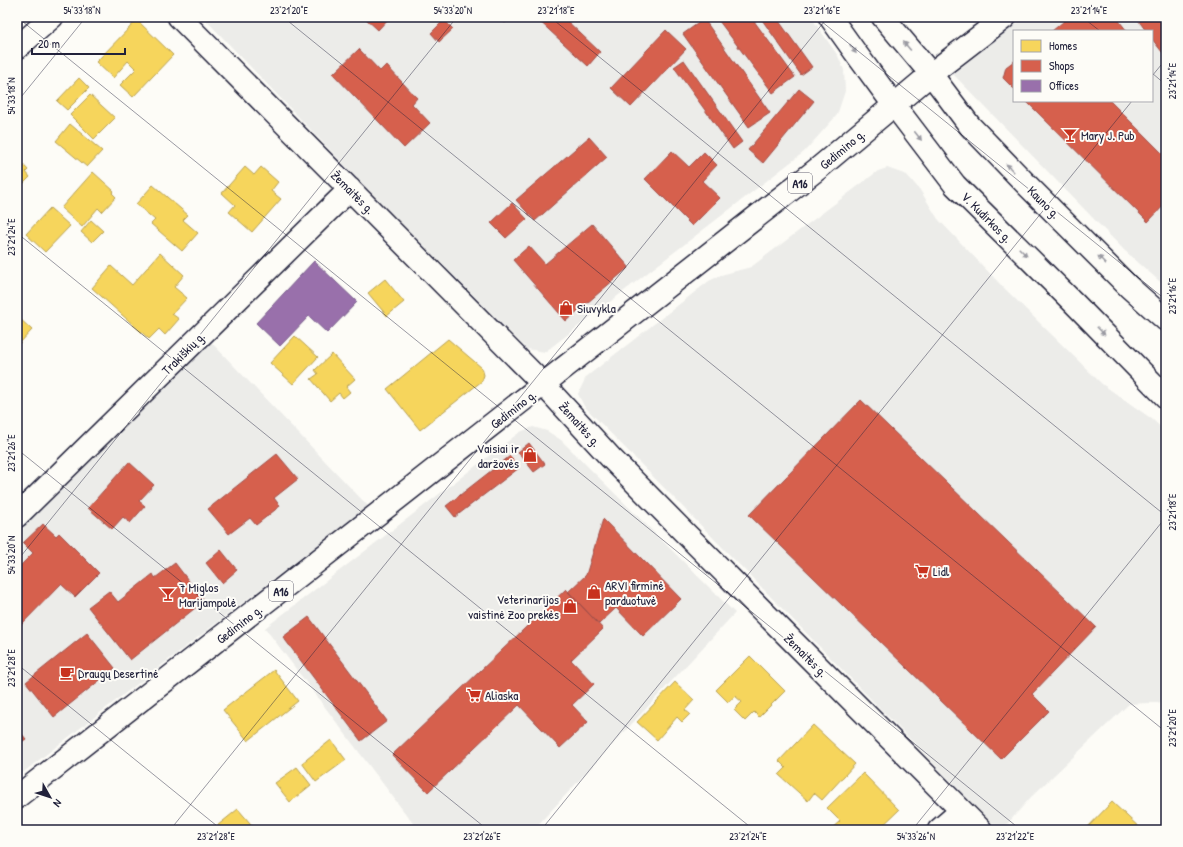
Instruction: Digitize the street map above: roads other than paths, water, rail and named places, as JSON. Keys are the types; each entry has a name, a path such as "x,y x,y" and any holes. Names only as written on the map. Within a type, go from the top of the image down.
{"main road":[{"path":"17,48 52,17"},
{"name":"Žemaitės g.","path":"179,17 544,384 611,458 981,830"},
{"name":"V. Kudirkos g.","path":"830,17 955,185 1166,397"},
{"path":"883,17 931,74"},
{"name":"Gedimino g.","path":"17,798 820,167 931,74 1005,17"},
{"name":"Kauno g.","path":"931,74 970,126 1129,287 1166,320"},
{"name":"Trakiškių g.","path":"17,516 350,189"},
{"path":"1129,287 1166,310"},
{"path":"939,830 961,810"}],"place":[{"name":"Mary J. Pub","path":"1070,135"},
{"name":"Siuvykla","path":"566,308"},
{"name":"Vaisiai ir daržovės","path":"530,455"},
{"name":"Lidl","path":"922,571"},
{"name":"ARVI firminė parduotuvė","path":"594,592"},
{"name":"7 Miglos Marijampolė","path":"168,594"},
{"name":"Veterinarijos vaistinė Zoo prekės","path":"570,606"},
{"name":"Draugų Desertinė","path":"67,673"},
{"name":"Aliaska","path":"474,695"}]}
